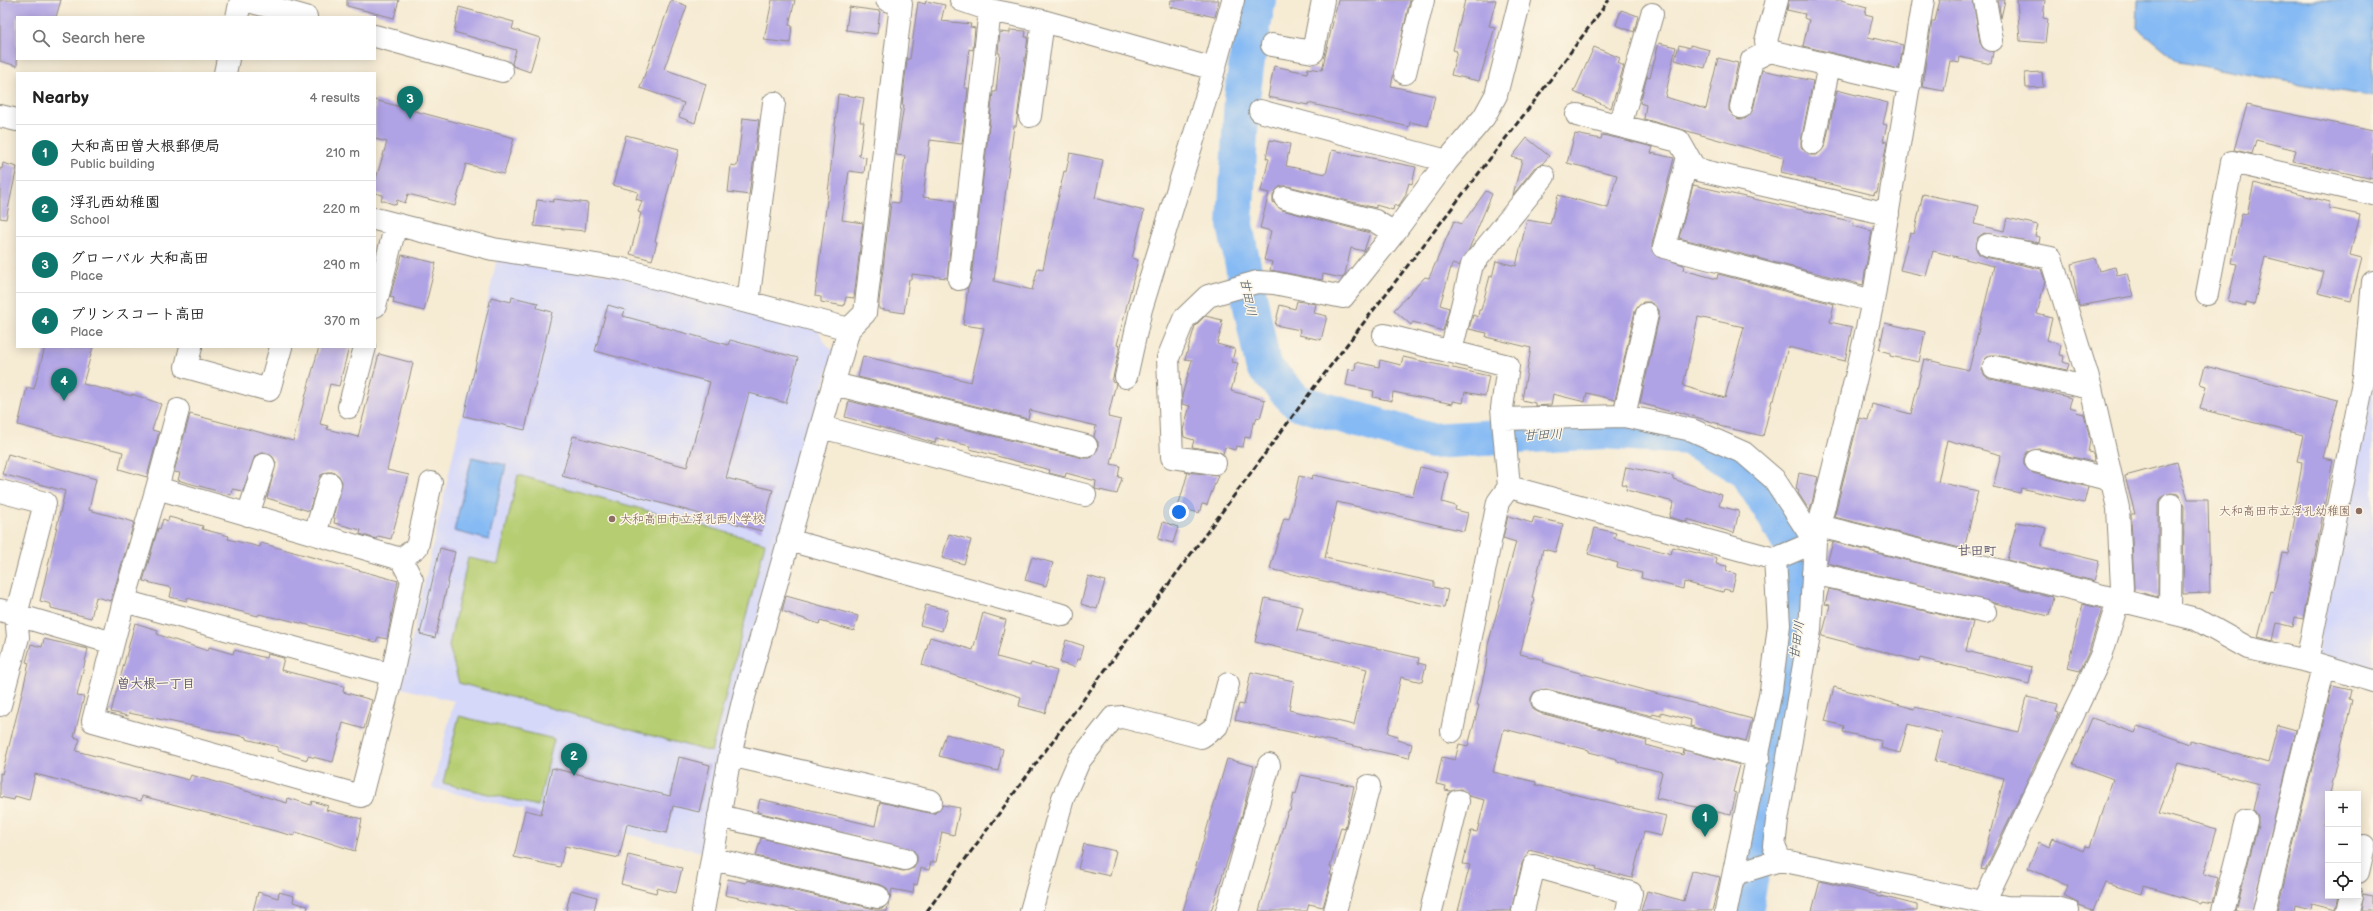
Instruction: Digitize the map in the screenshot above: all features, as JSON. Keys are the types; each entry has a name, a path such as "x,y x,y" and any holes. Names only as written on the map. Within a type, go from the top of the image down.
{"street":[{"path":"237,16 241,0"},
{"path":"245,0 302,16"},
{"path":"961,0 990,10 1043,22 1214,69"},
{"path":"1126,376 1141,309 1214,69 1233,0"},
{"path":"1272,45 1313,52 1323,0"},
{"path":"1405,73 1423,0"},
{"path":"1215,463 1172,456 1168,358 1184,319 1208,296 1257,282 1274,283 1343,297 1394,233 1447,161 1484,117 1496,95 1520,0"},
{"path":"1770,51 1766,41 1778,0"},
{"path":"1984,0 1992,40"},
{"path":"703,911 730,755 744,697 834,384 848,329 865,314 897,1"},
{"path":"1775,862 1774,846 1777,821 1810,630 1817,534 1873,301 1910,84 1920,1"},
{"path":"958,279 990,10"},
{"path":"1620,126 1652,14"},
{"path":"1030,116 1043,22"},
{"path":"376,36 502,71"},
{"path":"1741,107 1752,60 1770,51 1910,84"},
{"path":"225,72 228,60"},
{"path":"1813,143 1829,65"},
{"path":"748,302 774,103"},
{"path":"1260,111 1447,161"},
{"path":"1577,115 1679,141 1695,169 1888,214"},
{"path":"0,116 16,120"},
{"path":"1688,157 1664,247 1873,301"},
{"path":"2207,294 2232,162 2373,194"},
{"path":"1451,351 1472,265 1544,176"},
{"path":"1285,198 1375,221 1394,233"},
{"path":"376,219 493,249 622,269 848,329"},
{"path":"376,302 396,224"},
{"path":"1984,902 2101,656 2122,588 2119,515 2112,480 2091,388 2051,258 1988,245"},
{"path":"2264,911 2316,664 2371,352 2373,282"},
{"path":"1624,416 1647,314"},
{"path":"1384,335 1508,366 1502,408 1509,487 1498,502 1452,731"},
{"path":"192,348 186,367 269,390 281,348"},
{"path":"350,407 365,348"},
{"path":"1994,367 2091,388"},
{"path":"834,384 1086,446"},
{"path":"157,488 401,560 412,580 392,675 361,796 93,722 124,601 178,410"},
{"path":"1503,419 1624,416 1692,430 1744,453 1774,479 1817,534 2118,599 2170,612 2196,619 2248,648 2316,664 2373,681"},
{"path":"821,426 1085,495"},
{"path":"2036,461 2112,480"},
{"path":"248,515 264,465"},
{"path":"401,560 417,546 431,483"},
{"path":"315,534 330,484"},
{"path":"1509,487 1775,559 1817,534"},
{"path":"0,491 45,503 8,613 18,637 0,705"},
{"path":"2170,612 2171,505"},
{"path":"788,540 1063,615"},
{"path":"1726,911 1737,875 1771,690 1779,625 1775,559"},
{"path":"1813,573 1985,612"},
{"path":"124,601 392,675"},
{"path":"8,613 113,643"},
{"path":"1031,911 1063,798 1079,761 1113,718 1124,717 1201,737 1218,726 1228,684"},
{"path":"1543,700 1759,757"},
{"path":"730,755 931,801"},
{"path":"1227,911 1270,765"},
{"path":"1335,911 1368,786"},
{"path":"1431,911 1458,801"},
{"path":"719,816 905,859"},
{"path":"2223,911 2246,821"},
{"path":"2360,863 2364,846"},
{"path":"713,859 878,897"},
{"path":"1737,875 1775,862 2006,907 2057,908 2068,911"},
{"path":"1523,911 1534,866 1631,893 1627,911"},
{"path":"2348,911 2351,899"}],"shaded area":[{"name":"大和高田市立浮孔西小学校","path":"497,258 612,275 818,330 828,347 834,350 716,764 702,852 432,788 454,701 401,688"},
{"name":"大和高田市立浮孔幼稚園","path":"2373,367 2373,671 2317,655"}],"green space":[{"path":"518,475 765,543 711,752 459,683 449,646 468,558 498,564"},
{"path":"459,716 554,739 538,806 443,783"}],"water":[{"path":"2138,0 2373,0 2373,97 2179,62 2137,28"},
{"path":"472,457 506,465 489,540 454,531"}],"building":[{"path":"0,0 61,0 56,16 16,16 17,66 0,61"},
{"path":"347,0 399,0 394,18 347,6"},
{"path":"671,0 687,6 664,69 706,84 695,123 679,117 684,103 640,88"},
{"path":"772,0 795,0 789,25 792,26 790,43 764,40"},
{"path":"1171,0 1219,0 1215,17 1170,7"},
{"path":"1338,0 1410,0 1391,86 1435,96 1428,126 1410,122 1409,127 1308,103 1308,105 1268,97 1274,66 1307,73 1308,68 1322,70"},
{"path":"1465,0 1496,0 1489,26 1495,27 1479,81 1451,75 1457,51 1453,50"},
{"path":"1789,0 1841,0 1867,7 1865,14 1873,16 1868,37 1903,45 1899,69 1803,46 1809,20 1804,18 1805,14 1787,10"},
{"path":"1940,0 1973,0 1980,43 1983,48 1993,52 1991,64 1960,57 1959,63 1950,61 1944,91 1922,87 1932,21 1935,21"},
{"path":"1998,0 2005,0 2001,18"},
{"path":"2017,0 2045,0 2043,18 2048,19 2045,43 2020,41"},
{"path":"926,1 945,5 941,21 971,24 970,27 975,28 973,50 969,49 964,88 968,88 962,144 930,140 923,197 955,201 947,278 912,274 912,279 909,279 904,313 879,309 879,302 891,202 899,203 905,156 896,155 904,105 902,105 907,59 910,59 918,2 925,4"},
{"path":"459,7 514,22 512,29 540,38 530,72 513,66 512,63 516,50 454,32"},
{"path":"849,7 880,11 877,34 846,30"},
{"path":"1621,10 1638,16 1634,32 1616,25"},
{"path":"1010,30 1026,31 1025,37 1028,37 1016,126 1014,126 994,281 1032,290 1038,268 1043,269 1064,171 1066,172 1070,153 1103,160 1095,198 1144,211 1132,258 1138,260 1117,345 1120,346 1112,382 1116,383 1108,417 1121,420 1111,464 1120,466 1118,477 1122,478 1117,494 1095,489 1096,481 1066,473 1065,477 1049,473 1050,470 970,449 970,446 936,438 935,443 845,417 849,401 1083,458 1090,458 1098,449 1098,442 1094,437 1096,426 1030,410 1028,419 858,377 863,356 971,382 984,328 963,325 968,287 971,280 993,92 996,92 1000,53 998,53 1000,32 1010,33"},
{"path":"1659,43 1676,47 1665,97 1706,109 1718,58 1738,63 1729,111 1738,119 1745,119 1753,110 1762,70 1813,81 1801,141 1801,147 1810,155 1817,155 1825,146 1837,90 1888,103 1883,124 1887,125 1883,141 1887,142 1877,193 1875,192 1874,195 1781,172 1784,158 1644,119 1646,105 1640,103 1647,76 1650,77"},
{"path":"1679,45 1690,48 1690,45 1710,50 1705,68 1675,60"},
{"path":"1594,47 1620,58 1618,63 1624,66 1611,108 1574,92"},
{"path":"2042,72 2043,87 2026,88 2025,73"},
{"path":"838,94 864,98 860,122 864,122 859,156 866,157 864,173 849,171 842,220 863,223 854,298 846,297 844,306 821,302 821,297 815,296 830,176"},
{"path":"376,100 514,138 504,174 466,164 455,206 408,194 405,203 397,200 396,205 381,200 383,195 376,193 376,179 387,142 376,139"},
{"path":"2247,105 2373,131 2373,179 2293,161 2296,150 2256,140 2252,154 2234,150"},
{"path":"743,118 759,120 749,195 728,192 731,165 737,166"},
{"path":"1575,134 1601,139 1602,135 1617,138 1653,147 1651,153 1674,158 1652,244 1652,251 1656,256 1684,265 1683,270 1717,279 1718,274 1834,304 1830,322 1852,327 1845,361 1788,347 1763,436 1719,426 1719,424 1676,411 1675,413 1640,403 1659,317 1659,310 1650,302 1643,302 1635,311 1615,400 1587,393 1585,402 1553,394 1551,405 1535,406 1535,403 1522,400 1531,348 1486,337 1487,333 1469,329 1473,315 1478,317 1479,310 1481,310 1490,276 1492,277 1496,261 1516,266 1527,220 1550,224 1558,195 1608,208 1617,175 1567,163","holes":["1698,317 1744,327 1725,398 1683,386"]},
{"path":"626,135 679,149 655,241 657,242 652,260 630,254 641,213 638,212 642,201 636,199 638,192 613,185"},
{"path":"1527,138 1549,156 1542,164 1534,168 1513,195 1522,160 1512,157"},
{"path":"1270,140 1290,144 1286,166 1326,174 1332,150 1416,167 1412,184 1409,183 1405,196 1398,207 1394,205 1393,210 1376,205 1376,208 1288,186 1281,186 1276,190 1273,195 1273,202 1282,210 1370,233 1364,251 1351,248 1345,274 1342,278 1323,274 1322,280 1270,270 1272,262 1264,260 1271,231 1260,228 1269,193 1261,191 1269,159 1266,158"},
{"path":"3,163 16,167 6,219 0,218 0,168 2,169"},
{"path":"2254,183 2330,202 2328,208 2360,215 2350,255 2362,258 2351,301 2318,293 2324,272 2265,257 2254,305 2246,303 2246,306 2228,301 2237,264 2231,263 2242,213 2247,214"},
{"path":"1693,185 1854,222 1853,226 1872,231 1863,285 1679,238"},
{"path":"1486,191 1492,194 1469,249 1459,266 1452,264 1440,305 1449,308 1443,331 1413,322 1411,325 1394,310 1425,277 1429,278 1454,221 1462,224"},
{"path":"1923,194 1979,206 1974,224 2004,231 2007,218 2038,225 2035,236 2040,237 2039,243 1984,233 1978,237 1976,249 1979,254 1985,257 2041,269 2045,281 2037,314 2052,318 2047,340 2061,345 2059,355 2064,356 2063,362 2069,364 2067,370 1990,355 1985,359 1982,370 1985,376 1991,379 2072,398 2069,407 2077,409 2076,412 2084,414 2090,440 2088,452 2093,453 2094,459 2093,462 2039,449 2027,452 2024,458 2024,465 2033,473 2088,487 2084,503 2021,488 2020,493 1993,487 2001,455 1947,440 1938,482 1978,491 1964,549 1834,517 1859,418 1868,420 1872,404 1911,414 1924,359 1969,370 1994,266 1933,251 1926,276 1900,270 1910,233 1914,234"},
{"path":"554,199 588,203 585,231 534,226 537,200 553,202"},
{"path":"402,255 436,263 424,311 393,303 394,298 390,297"},
{"path":"2095,258 2099,271 2115,267 2117,275 2127,273 2133,296 2079,306 2071,264"},
{"path":"491,297 511,302 512,297 538,303 537,308 552,312 525,430 464,416"},
{"path":"1297,301 1316,304 1314,313 1327,316 1321,340 1299,335 1300,330 1275,325 1280,305 1295,309"},
{"path":"608,305 625,310 623,316 728,345 730,340 798,358 786,403 749,393 726,478 773,490 762,531 562,476 573,436 687,467 710,382 595,351"},
{"path":"1205,316 1222,320 1221,323 1223,324 1217,344 1235,349 1232,362 1238,363 1231,391 1265,400 1260,418 1257,417 1255,423 1253,423 1250,438 1245,437 1243,447 1236,446 1235,450 1225,447 1223,454 1217,451 1192,447 1194,440 1184,437 1183,430 1190,406 1182,404 1182,396 1192,360 1185,359 1195,326"},
{"path":"1885,323 1925,332 1919,362 1890,356 1890,353 1879,350"},
{"path":"45,348 93,348 83,384 132,396 132,394 161,404 152,430 159,432 147,477 119,469 123,452 18,425 27,387 34,389"},
{"path":"319,348 349,348 339,386 330,384 320,424 328,426 327,429 358,437 379,354 413,363 387,470 409,475 391,539 378,536 376,539 360,534 361,530 334,523 335,518 333,517 342,482 339,476 334,472 327,472 321,475 309,511 267,498 276,463 273,457 267,453 261,453 255,456 243,491 232,489 231,495 178,480 180,473 174,472 190,414 293,441"},
{"path":"1403,357 1489,376 1485,396 1465,392 1463,403 1453,401 1453,404 1393,392 1392,401 1373,397 1374,391 1346,385 1349,369 1355,370 1356,362 1379,367 1380,360 1401,365"},
{"path":"2205,366 2338,400 2323,458 2333,460 2303,619 2295,617 2293,627 2277,623 2273,641 2258,637 2270,591 2273,592 2282,553 2288,554 2295,517 2292,516 2302,462 2297,461 2303,435 2200,409 2206,386 2200,384"},
{"path":"8,454 96,479 89,510 134,522 111,601 96,597 91,618 51,608 51,604 40,601 65,491 2,474"},
{"path":"2177,462 2188,499 2208,499 2210,593 2183,594 2184,505 2178,494 2171,493 2160,498 2158,505 2158,597 2134,591 2131,514 2135,514 2125,476"},
{"path":"1420,467 1448,473 1442,502 1456,506 1455,510 1468,513 1464,531 1337,502 1325,558 1434,582 1434,587 1448,590 1444,608 1270,569 1284,518 1289,519 1299,476 1312,479 1313,475 1413,496"},
{"path":"1626,467 1673,476 1673,479 1722,495 1719,506 1739,511 1734,533 1687,519 1687,522 1669,517 1674,502 1626,490 1627,485 1622,484"},
{"path":"1188,472 1218,475 1207,505 1202,504 1199,513 1178,507"},
{"path":"1799,473 1818,477 1810,511 1798,493 1799,491 1796,489"},
{"path":"1508,516 1532,523 1534,517 1563,524 1555,552 1543,549 1532,598 1534,599 1520,654 1544,660 1543,662 1569,670 1752,719 1746,741 1690,726 1691,720 1661,712 1661,716 1653,714 1652,716 1546,689 1534,692 1531,698 1531,704 1534,710 1540,713 1647,741 1646,745 1683,755 1684,750 1740,765 1733,792 1736,793 1731,815 1656,798 1662,772 1617,761 1617,759 1589,752 1589,750 1504,729 1493,772 1536,782 1536,785 1666,816 1661,836 1644,832 1632,878 1596,869 1597,867 1529,850 1522,863 1511,911 1458,911 1470,865 1463,864 1471,831 1477,832 1485,800 1469,796 1461,789 1451,791 1445,790 1446,786 1436,784 1442,757 1455,760 1459,744 1468,746 1479,705 1477,705 1486,666 1488,645 1516,542 1503,538"},
{"path":"169,517 203,526 202,529 229,536 228,539 260,547 261,543 398,581 387,639 378,637 376,642 280,618 259,614 258,616 187,598 187,601 170,597 172,588 143,581 158,528 160,529 163,519 168,521"},
{"path":"1163,522 1178,527 1173,543 1158,539"},
{"path":"2017,522 2046,528 2041,547 2099,561 2094,581 2007,560"},
{"path":"1595,528 1616,533 1614,538 1671,554 1673,547 1717,558 1716,564 1727,566 1726,571 1736,574 1732,591 1724,589 1723,592 1684,582 1683,589 1641,578 1642,573 1617,567 1618,563 1588,554"},
{"path":"949,534 971,540 964,564 942,558"},
{"path":"1833,542 2053,597 2049,616 1827,563"},
{"path":"440,548 455,552 435,638 420,634"},
{"path":"1032,557 1053,563 1046,586 1025,580"},
{"path":"1088,576 1105,581 1097,609 1081,604"},
{"path":"1829,589 1973,622 1966,651 2032,667 2029,684 1920,658 1919,661 1822,636 1830,605 1825,604"},
{"path":"786,596 858,616 854,631 820,621 819,624 782,611"},
{"path":"1265,598 1303,607 1297,630 1419,658 1418,663 1426,665 1422,682 1401,677 1388,733 1398,736 1397,740 1412,744 1409,758 1235,720 1239,704 1244,705 1251,672 1294,681 1289,710 1354,725 1367,669 1255,642"},
{"path":"2083,604 2102,609 2089,651 2080,671 2067,668"},
{"path":"926,605 948,610 942,631 920,625"},
{"path":"983,613 1006,620 997,657 1030,666 1031,663 1057,671 1045,713 1019,706 1021,697 922,665 930,637 973,650"},
{"path":"135,623 158,630 157,634 162,636 208,651 209,647 233,654 234,650 266,658 267,654 284,658 281,670 344,686 343,692 372,700 364,729 343,723 333,762 308,756 307,760 278,751 278,747 246,739 246,737 129,713 128,716 111,712"},
{"path":"44,639 88,649 77,696 84,697 74,737 80,739 76,751 189,780 191,775 287,803 288,798 311,805 312,801 328,806 326,810 362,819 355,851 296,832 294,836 142,796 141,801 35,774 29,800 15,796 14,800 0,797 0,773 2,774 18,710 29,663 26,662 31,644 42,647"},
{"path":"1066,640 1084,646 1080,660 1077,659 1075,667 1060,663"},
{"path":"2332,686 2351,690 2349,699 2352,700 2331,791 2325,791 2325,815 2323,823 2325,824 2325,899 2338,899 2336,909 2312,903 2311,909 2295,905 2294,911 2277,911"},
{"path":"1834,687 1915,709 1915,707 2018,732 2027,697 2058,704 2056,712 2059,713 2058,716 1985,870 1981,869 2004,778 1935,761 1942,733 1908,724 1900,753 1881,748 1882,741 1843,732 1844,726 1825,721"},
{"path":"2092,718 2135,733 2138,726 2190,744 2190,741 2268,763 2278,725 2296,730 2252,911 2236,910 2258,824 2258,817 2253,810 2259,784 2178,763 2159,813 2217,829 2204,874 2218,878 2212,903 2202,901 2201,903 2144,886 2142,894 2105,883 2093,911 2079,906 2077,902 2064,895 2068,886 2028,868 2039,842 2049,847 2053,838 2083,851 2085,846 2090,847 2113,779 2073,764"},
{"path":"946,734 1003,749 998,771 939,756"},
{"path":"679,757 710,765 699,812 673,806 667,833 627,824 619,858 565,846 560,867 514,857 525,810 541,814 552,768 670,796"},
{"path":"1227,759 1254,766 1242,815 1211,911 1183,911"},
{"path":"1301,775 1354,786 1345,828 1341,827 1330,867 1332,867 1330,875 1332,875 1323,907 1309,904 1307,911 1259,911 1283,826 1288,811 1290,811 1294,793 1296,794"},
{"path":"760,799 875,826 880,802 934,814 943,805 960,808 954,835 942,832 936,862 931,862 929,870 921,868 917,885 914,884 913,893 892,889 890,898 887,888 881,885 756,856 761,838 903,871 914,868 917,862 917,856 913,850 757,812"},
{"path":"1084,844 1116,851 1110,876 1078,869"},
{"path":"628,855 682,868 676,893 657,888 656,893 621,884"},
{"path":"1692,871 1720,877 1712,911 1641,911 1647,891 1684,901"},
{"path":"728,879 746,883 747,880 875,909 882,909 889,902 887,911 799,911 725,895"},
{"path":"1820,881 1917,905 1917,911 1812,911"},
{"path":"571,890 597,897 594,911 566,911"},
{"path":"258,892 278,898 279,892 294,896 293,902 308,906 307,911 253,911"},
{"path":"2364,894 2373,896 2373,911 2361,911"}],"waterway":[{"name":"甘田川","path":"1258,0 1248,53 1242,98 1235,225 1263,366 1297,402 1431,441 1604,431 1689,437 1745,470 1771,509 1798,558 1800,626 1744,911"}],"railway":[{"path":"927,911 1315,386 1539,95 1609,0"}],"place":[{"name":"グローバル 大和高田","path":"410,119"},
{"name":"プリンスコート高田","path":"64,401"},
{"name":"大和高田市立浮孔幼稚園","path":"2359,511"},
{"name":"大和高田市立浮孔西小学校","path":"612,519"},
{"name":"浮孔西幼稚園","path":"574,776"},
{"name":"大和高田曽大根郵便局","path":"1705,837"}],"district":[{"name":"甘田町","path":"1977,550"},
{"name":"曽大根一丁目","path":"156,683"}]}
